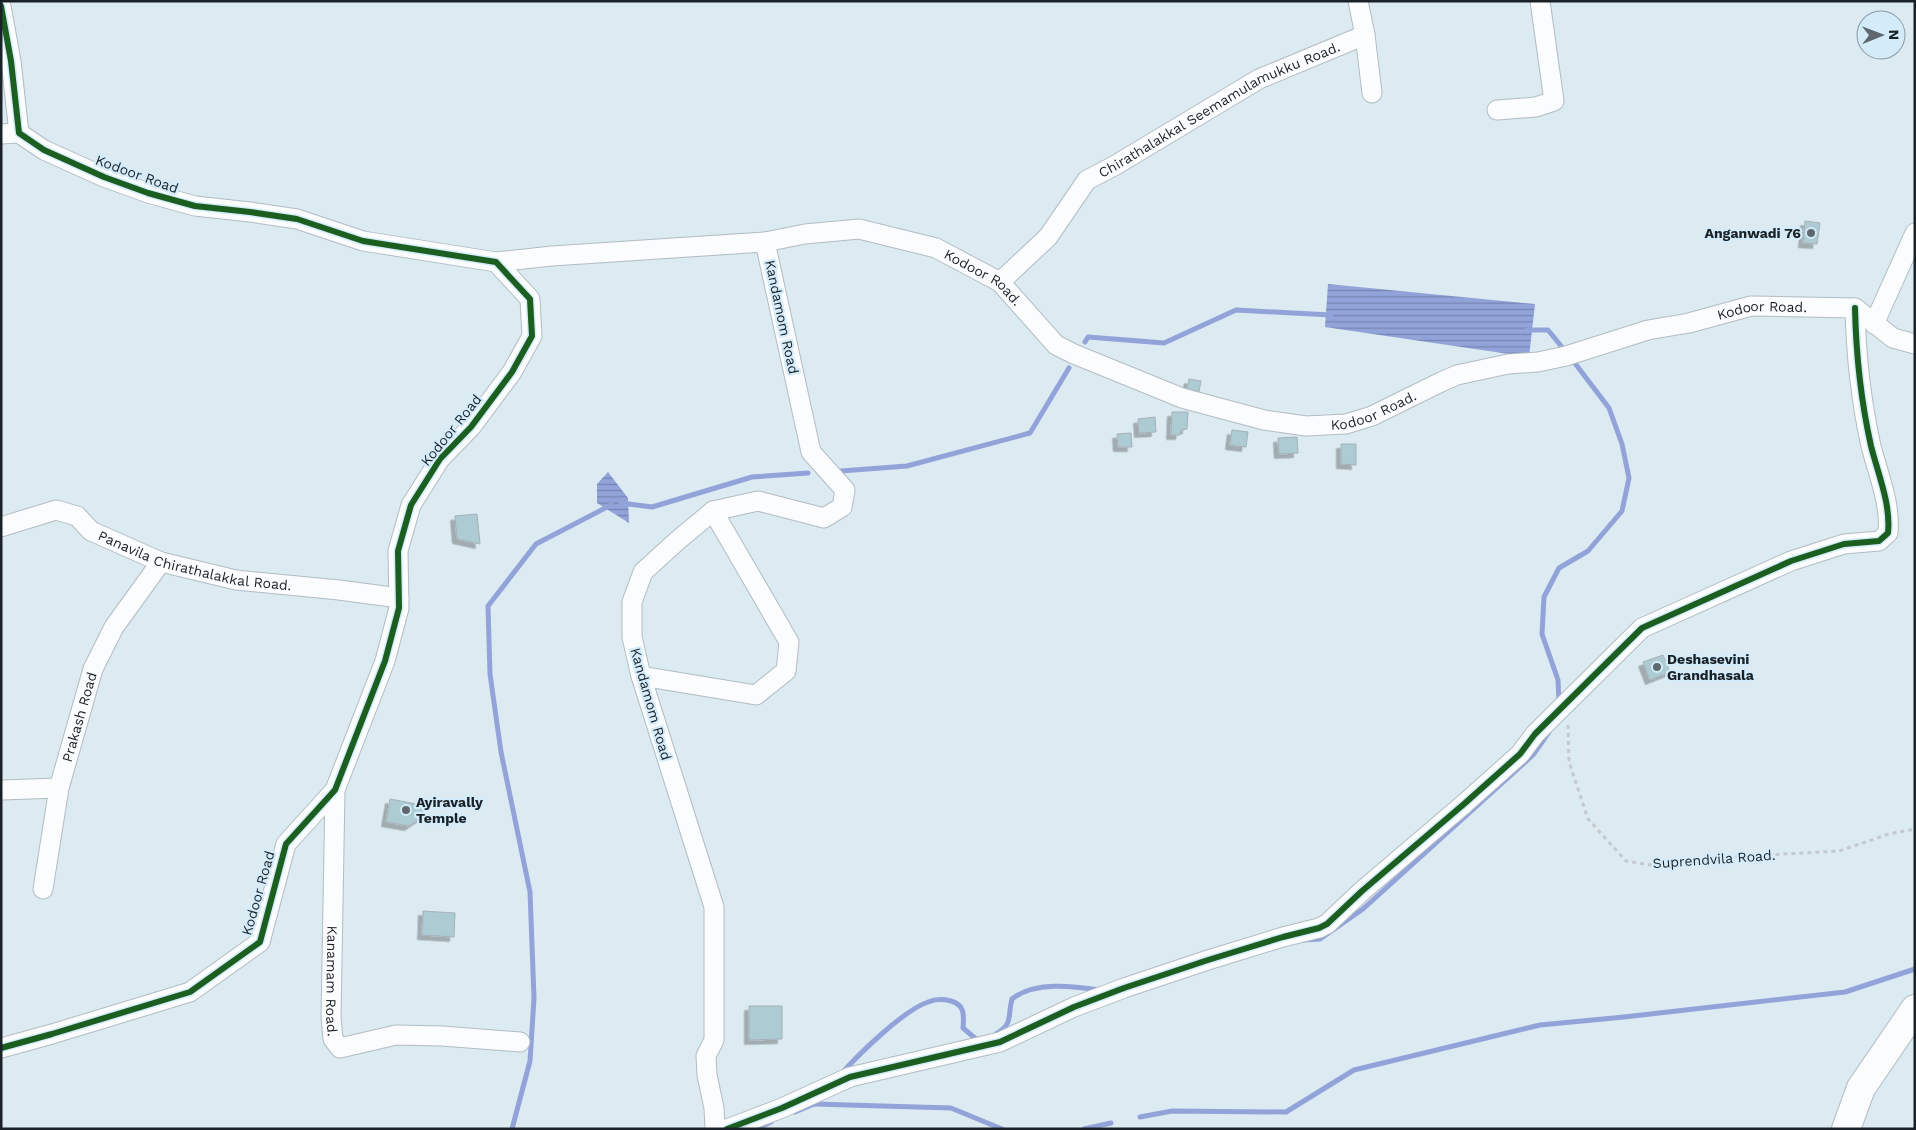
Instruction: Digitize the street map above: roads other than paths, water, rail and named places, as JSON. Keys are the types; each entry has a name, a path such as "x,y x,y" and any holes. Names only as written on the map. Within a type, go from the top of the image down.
{"main road":[{"path":"1846,1129 1861,1088 1915,1009"}],"street":[{"path":"1358,1 1365,35 1372,93"},
{"path":"1497,110 1536,107 1554,101 1540,1"},
{"name":"Kodoor Road","path":"1,6 11,61 10,134 104,177 148,193 195,206 250,212 297,220 364,241 496,262 530,299 532,336 512,372 471,427 440,459 411,505 398,551 399,608 386,661 335,790 286,844 260,942 190,992 1,1048"},
{"name":"Chirathalakkal Seemamulamukku Road.","path":"1000,282 1048,237 1087,180 1114,166 1259,79 1365,35"},
{"name":"Kodoor Road.","path":"496,262 561,255 765,242 805,234 859,229 936,248 1000,282 1056,345 1074,354 1182,398 1242,415 1306,426 1346,424 1372,416 1457,375 1508,364 1538,362 1569,355 1648,330 1689,323 1751,306 1855,308"},
{"path":"1874,324 1915,233"},
{"name":"Kandamom Road","path":"715,1129 714,1108 707,1075 706,1056 714,1040 714,907 641,676 632,637 632,602 643,572 677,540 713,511 758,501 824,518 842,507 845,490 811,452 765,242"},
{"path":"1855,308 1893,338 1915,344"},
{"path":"727,1129 850,1077 1000,1042 1074,1007 1124,988 1176,970 1327,924 1362,891 1520,754 1535,734 1642,628 1791,561 1839,545 1879,541 1888,533 1888,512 1871,446 1856,347 1855,308"},
{"name":"Panavila Chirathalakkal Road.","path":"1,527 56,510 77,516 91,531 161,562 236,580 399,598"},
{"path":"641,676 756,695 786,671 789,642 713,511"},
{"name":"Prakash Road","path":"43,889 59,788 93,669 114,627 161,562"},
{"path":"1,790 59,788"},
{"name":"Kanamam Road.","path":"335,790 331,1017 333,1039 340,1048 396,1035 442,1036 520,1042"}],"water":[{"path":"1328,284 1535,304 1529,357 1325,327"},
{"path":"608,472 628,498 629,523 597,503 597,484"}],"waterway":[{"path":"1085,342 1088,337 1164,343 1236,310 1331,315"},
{"path":"1527,330 1548,330 1566,352"},
{"path":"1559,703 1558,680 1542,634 1544,597 1559,568 1588,551 1622,511 1629,478 1622,444 1609,408 1571,358"},
{"path":"841,471 907,466 1030,433 1069,368"},
{"path":"621,503 652,507 752,477 808,473"},
{"path":"512,1129 530,1061 534,998 530,892 501,752 490,674 488,606 536,544 611,505"},
{"path":"1304,940 1320,939 1363,909 1533,755 1549,732"},
{"path":"1140,1117 1172,1111 1286,1112 1354,1070 1540,1025 1845,992 1915,969"},
{"path":"996,1034 1008,1023 1012,999 1021,993 1031,989 1054,986 1100,990"},
{"path":"842,1073 895,1023 918,1007 933,1000 948,1000 959,1005 963,1011 963,1028 976,1039 981,1040"},
{"path":"795,1112 814,1104 818,1099"},
{"path":"814,1104 951,1108 1002,1129"},
{"path":"756,1129 771,1122"},
{"path":"1084,1129 1111,1123"}],"place":[{"name":"Anganwadi 76","path":"1811,233"},
{"name":"Deshasevini Grandhasala","path":"1657,667"},
{"name":"Ayiravally Temple","path":"406,810"}]}
